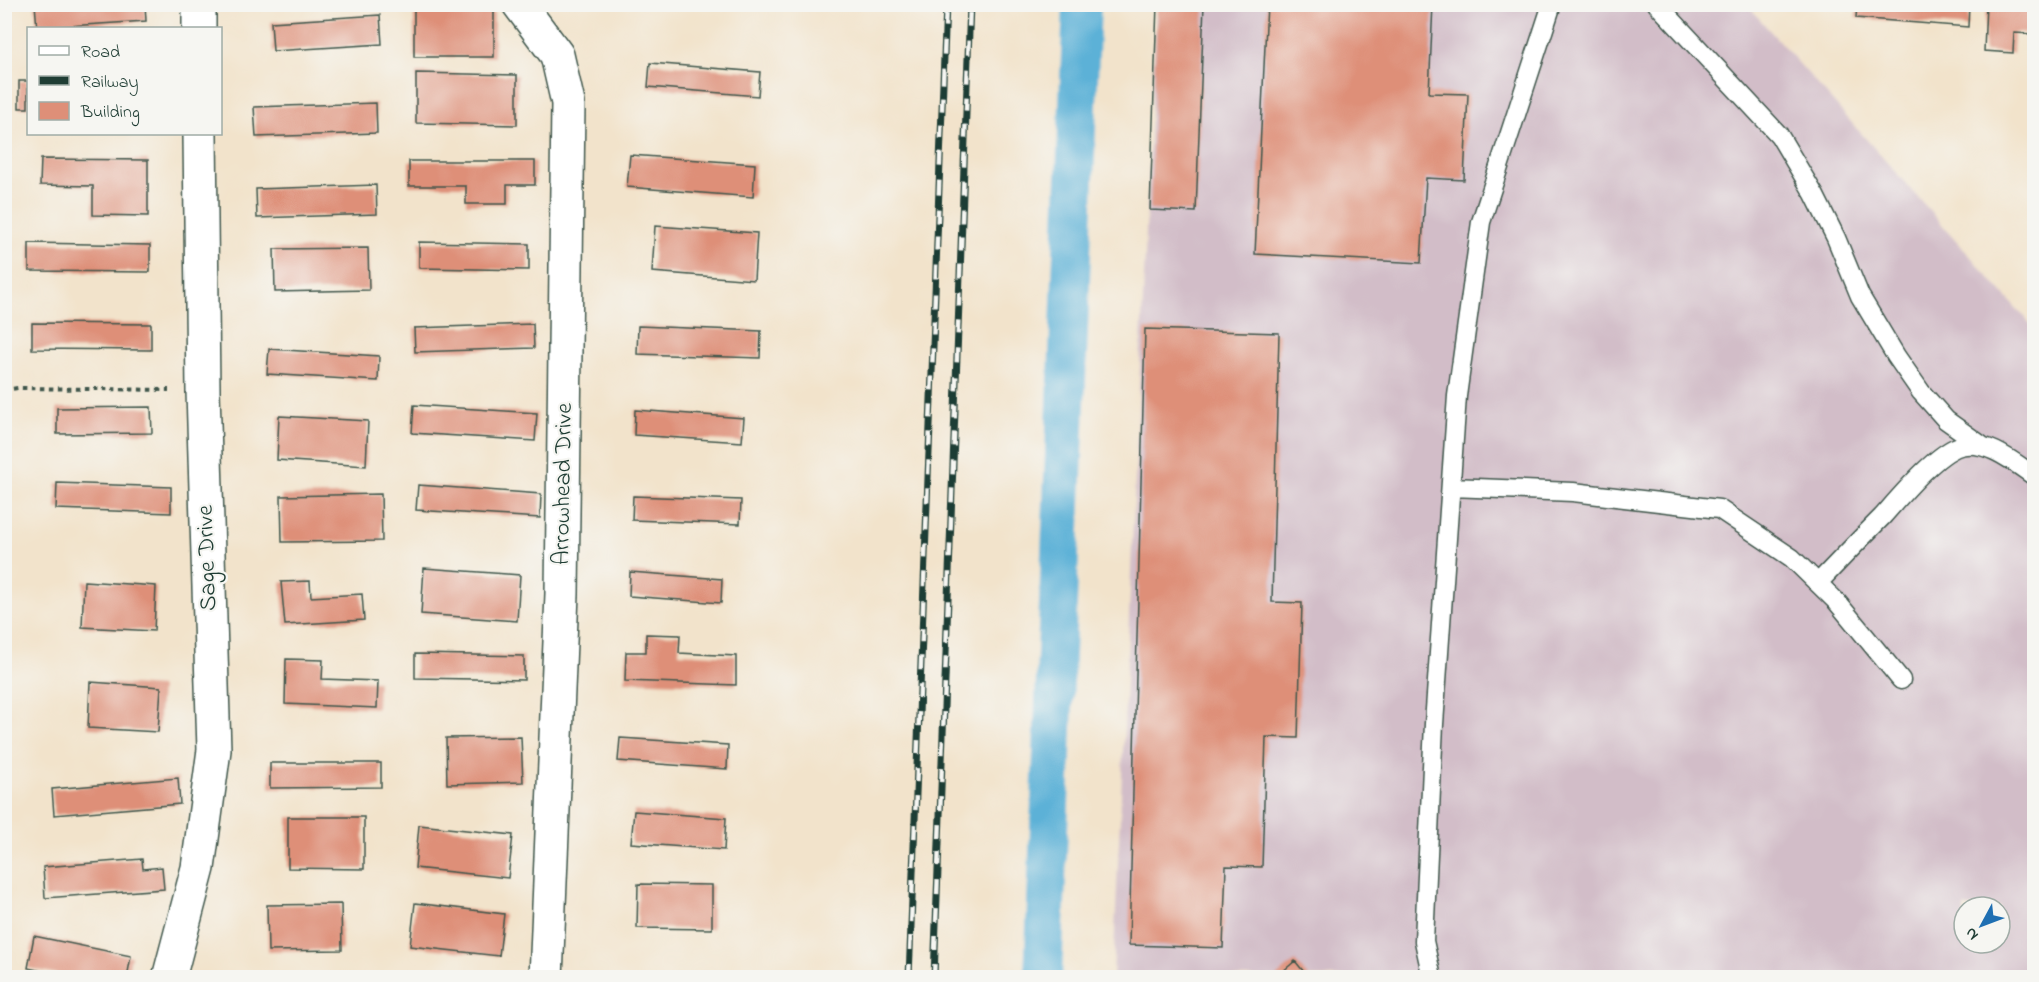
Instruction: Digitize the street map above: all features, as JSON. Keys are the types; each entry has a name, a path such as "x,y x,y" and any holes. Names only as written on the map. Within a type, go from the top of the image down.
{"street":[{"path":"199,4 199,27"},
{"name":"Arrowhead Drive","path":"519,4 557,55 568,103 562,594 546,978"},
{"name":"Sage Drive","path":"169,978 198,868 214,750 203,391 200,135"}],"lane":[{"path":"1432,978 1424,941 1434,724 1457,396 1481,222 1552,4"},
{"path":"1657,4 1779,135 1814,194 1836,238 1860,296 1921,392 1946,420 1981,445 2014,461 2034,476"},
{"path":"1818,583 1919,477 1944,454 1960,446 1981,445"},
{"path":"1451,488 1573,492 1719,509 1792,558 1837,602 1900,680"}],"path":[{"path":"4,390 18,388 203,391"}],"shaded area":[{"path":"1156,5 1747,5 2034,328 2034,977 1113,977"}],"building":[{"path":"35,4 145,4 146,21 37,27"},
{"path":"1157,4 1204,4 1196,212 1150,210"},
{"path":"1267,4 1433,4 1429,93 1468,94 1464,180 1426,178 1421,263 1255,254"},
{"path":"1857,4 1969,4 1968,27 1856,18"},
{"path":"1986,4 2034,4 2034,34 2014,33 2013,53 1984,51"},
{"path":"414,9 494,9 494,57 414,57"},
{"path":"380,15 382,44 273,51 271,22"},
{"path":"650,63 760,72 758,96 648,87"},
{"path":"416,73 517,75 517,125 416,123"},
{"path":"19,81 27,81 27,108 19,108"},
{"path":"376,103 377,133 256,137 254,107"},
{"path":"630,155 755,164 753,197 627,187"},
{"path":"41,159 148,160 148,216 93,215 93,186 40,185"},
{"path":"409,161 535,161 535,185 507,185 507,204 466,204 466,186 409,186"},
{"path":"376,185 377,214 257,218 256,189"},
{"path":"655,226 757,233 754,280 652,272"},
{"path":"419,242 529,244 529,270 419,268"},
{"path":"29,243 150,245 150,272 29,271"},
{"path":"368,248 369,290 275,292 274,249"},
{"path":"32,323 151,324 151,350 32,349"},
{"path":"533,324 534,348 415,352 414,328"},
{"path":"638,326 761,331 760,358 637,354"},
{"path":"1145,329 1279,333 1272,602 1302,603 1298,738 1266,737 1262,867 1226,866 1223,948 1129,945"},
{"path":"269,349 379,356 378,381 267,374"},
{"path":"414,405 537,413 535,441 412,433"},
{"path":"151,407 152,433 57,434 57,408"},
{"path":"635,410 744,418 742,442 634,435"},
{"path":"279,416 368,421 366,466 277,460"},
{"path":"57,483 171,487 171,513 56,509"},
{"path":"418,485 541,494 540,518 416,510"},
{"path":"381,494 382,541 282,542 281,496"},
{"path":"633,496 741,500 740,524 632,520"},
{"path":"424,568 520,575 517,621 421,614"},
{"path":"630,572 722,579 721,603 629,596"},
{"path":"84,581 156,586 154,631 82,627"},
{"path":"310,581 311,597 362,594 364,620 285,625 281,582"},
{"path":"646,634 680,635 679,653 736,656 736,685 625,681 626,652 646,652"},
{"path":"415,654 524,656 524,680 415,678"},
{"path":"286,659 323,660 322,679 378,681 377,708 285,704"},
{"path":"90,682 161,687 158,732 88,728"},
{"path":"521,737 523,782 447,784 446,738"},
{"path":"620,738 728,745 727,769 618,761"},
{"path":"270,763 381,763 381,787 270,788"},
{"path":"178,778 180,804 54,815 52,789"},
{"path":"634,811 726,818 724,850 631,843"},
{"path":"288,817 364,817 364,869 288,868"},
{"path":"419,825 513,835 508,878 415,868"},
{"path":"142,859 143,869 162,867 164,889 45,898 43,867"},
{"path":"638,884 712,885 712,929 637,928"},
{"path":"415,903 504,914 499,956 410,946"},
{"path":"341,904 342,950 268,951 267,905"},
{"path":"34,936 131,956 127,978 74,978 28,968"},
{"path":"1295,961 1309,978 1275,978"}],"waterway":[{"path":"1043,978 1082,4"}],"railway":[{"path":"909,978 946,4"},
{"path":"934,978 970,4"}]}
